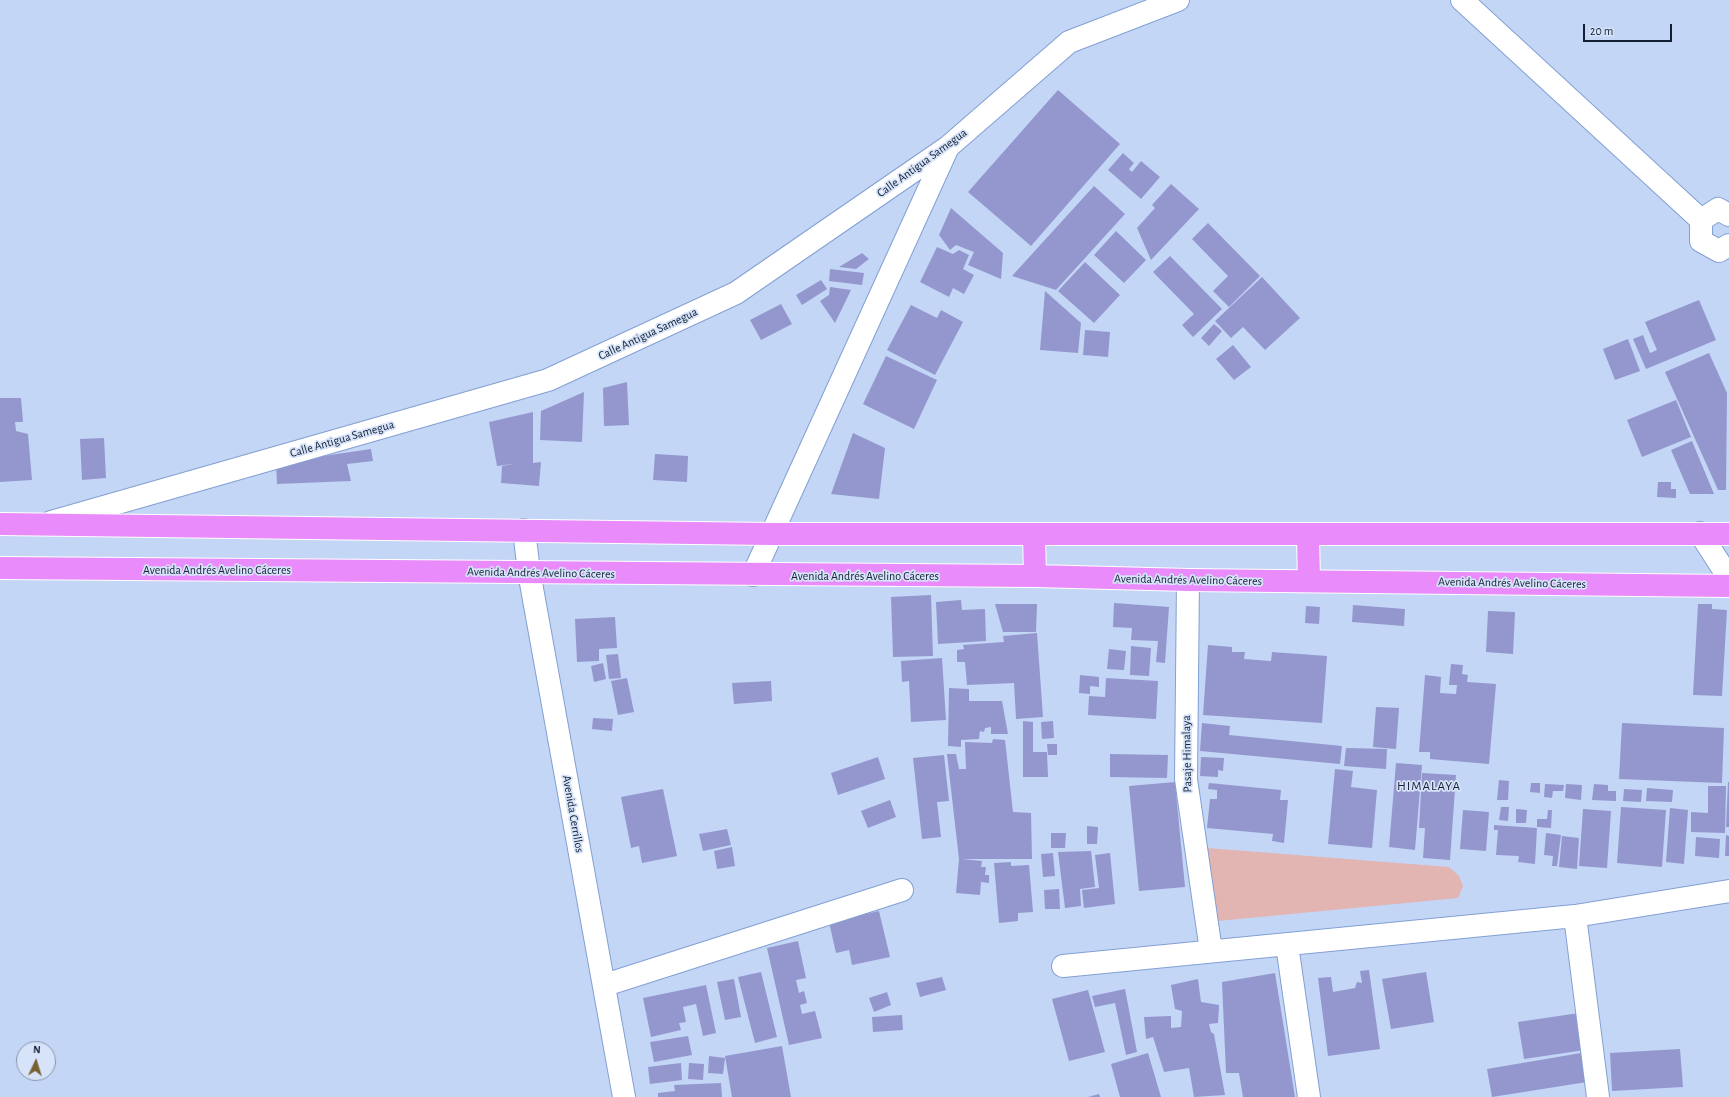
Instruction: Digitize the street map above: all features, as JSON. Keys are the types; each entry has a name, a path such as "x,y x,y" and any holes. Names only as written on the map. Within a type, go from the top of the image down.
{"highway":[{"path":"0,524 771,534 1729,534"},
{"path":"1034,534 1035,576"},
{"path":"1308,535 1309,581"},
{"name":"Avenida Andrés Avelino Cáceres","path":"0,568 1035,576 1188,580 1729,586"}],"street":[{"name":"Calle Antigua Samegua","path":"46,524 548,380 736,292 948,147 1068,42 1178,0"},
{"path":"1462,0 1700,220 1701,241 1719,250 1729,245"},
{"path":"753,575 948,147"},
{"path":"1700,220 1718,209 1729,215"},
{"name":"Avenida Cerrillos","path":"524,530 529,572 605,985 624,1097"},
{"path":"1700,534 1729,578"},
{"name":"Pasaje Himalaya","path":"1188,580 1186,779 1211,951"},
{"path":"605,985 902,890"},
{"path":"1063,966 1575,916 1729,891"},
{"path":"1575,916 1598,1097"},
{"path":"1287,945 1309,1097"}],"shaded area":[{"path":"1207,848 1449,867 1459,876 1463,886 1458,898 1218,921"}],"building":[{"path":"1058,90 1120,144 1031,246 968,192"},
{"path":"1123,153 1134,163 1129,169 1132,172 1141,161 1160,177 1141,199 1108,170"},
{"path":"1171,184 1199,209 1151,260 1137,228 1155,208 1152,205"},
{"path":"1094,186 1125,214 1056,290 1012,276"},
{"path":"951,208 1003,253 1001,279 968,265 974,252 956,245 950,250 939,235"},
{"path":"1208,223 1260,276 1229,307 1213,291 1228,276 1192,239"},
{"path":"1116,231 1146,260 1124,283 1094,255"},
{"path":"937,247 953,254 959,250 969,255 963,269 974,275 964,294 953,288 949,297 920,282"},
{"path":"862,253 869,259 856,269 839,267"},
{"path":"1170,256 1222,309 1193,337 1182,325 1194,314 1153,272"},
{"path":"1085,262 1120,295 1094,323 1058,291"},
{"path":"830,269 864,273 862,285 829,281"},
{"path":"1262,277 1300,318 1265,350 1243,327 1231,338 1215,321"},
{"path":"821,280 827,289 802,305 796,295"},
{"path":"830,287 851,290 835,323 820,301 829,295"},
{"path":"1045,291 1081,323 1078,353 1040,350"},
{"path":"1699,300 1716,340 1646,369 1633,339 1643,335 1650,353 1657,350 1645,322"},
{"path":"781,304 792,324 761,340 750,320"},
{"path":"911,305 937,318 941,310 963,322 935,375 887,350"},
{"path":"1214,324 1222,331 1209,346 1201,338"},
{"path":"1085,330 1110,332 1108,357 1083,355"},
{"path":"1628,339 1640,371 1615,380 1603,349"},
{"path":"1233,345 1251,367 1234,380 1216,359"},
{"path":"1709,353 1727,393 1726,490 1718,490 1665,372"},
{"path":"886,356 937,380 914,429 863,404"},
{"path":"627,382 629,425 604,426 603,388"},
{"path":"584,392 582,442 540,440 541,411"},
{"path":"0,398 21,398 23,422 15,422 16,431 28,434 32,480 0,482"},
{"path":"1676,400 1691,437 1642,457 1627,420"},
{"path":"533,412 533,463 541,462 539,486 501,483 502,466 513,464 497,466 489,422"},
{"path":"853,433 885,448 879,499 831,494"},
{"path":"104,438 106,478 82,480 80,439"},
{"path":"1692,441 1714,494 1690,494 1671,450"},
{"path":"371,449 373,461 347,464 351,481 277,484 276,463"},
{"path":"655,454 688,456 687,482 653,480"},
{"path":"1658,482 1671,482 1671,489 1676,489 1676,498 1657,497"},
{"path":"931,595 933,656 893,657 891,597"},
{"path":"961,600 962,610 985,609 986,641 938,644 936,602"},
{"path":"1114,603 1169,607 1165,663 1156,662 1158,641 1131,640 1132,628 1113,627"},
{"path":"995,604 1037,604 1036,632 1003,632"},
{"path":"1698,604 1712,604 1712,609 1727,610 1722,696 1693,695"},
{"path":"1353,605 1405,609 1404,626 1352,622"},
{"path":"1306,606 1320,607 1319,624 1305,623"},
{"path":"1488,611 1515,612 1513,654 1486,652"},
{"path":"615,617 617,648 599,649 599,661 577,662 575,619"},
{"path":"1037,633 1043,717 1016,719 1014,683 967,685 965,662 957,662 957,650 964,649 963,645 1004,642 1003,636"},
{"path":"1208,645 1232,647 1232,652 1245,652 1244,659 1271,661 1272,652 1327,656 1322,723 1203,715"},
{"path":"1131,646 1151,648 1149,676 1130,675"},
{"path":"1109,649 1126,651 1124,670 1107,669"},
{"path":"618,654 621,678 609,679 606,655"},
{"path":"942,658 946,720 911,722 909,681 902,682 901,661"},
{"path":"603,663 606,679 594,682 591,666"},
{"path":"1451,664 1463,665 1462,674 1468,675 1467,682 1496,684 1489,764 1430,759 1430,752 1419,752 1425,675 1441,677 1440,693 1456,694 1457,685 1449,685"},
{"path":"1080,675 1099,677 1099,687 1090,686 1090,694 1079,693"},
{"path":"627,678 634,712 618,715 611,681"},
{"path":"1106,678 1158,681 1156,719 1088,715 1089,696 1105,697"},
{"path":"771,681 772,701 734,704 732,683"},
{"path":"949,688 969,689 969,701 1002,701 1008,734 991,734 991,727 985,728 984,732 980,731 979,739 961,740 961,747 948,746"},
{"path":"1376,707 1399,708 1396,749 1373,747"},
{"path":"593,718 613,719 612,731 592,729"},
{"path":"1023,721 1033,722 1033,752 1047,752 1048,777 1023,777"},
{"path":"1053,721 1054,738 1042,739 1041,722"},
{"path":"1202,723 1230,726 1229,735 1342,746 1340,764 1200,751"},
{"path":"1622,723 1724,728 1722,783 1619,779"},
{"path":"993,739 1005,740 1013,812 1031,813 1032,859 962,859 982,861 981,867 986,867 985,875 989,875 989,883 981,882 980,895 956,893 959,859 947,754 956,754 959,769 966,769 965,742 992,743"},
{"path":"1047,744 1057,744 1057,755 1048,755"},
{"path":"1346,748 1387,749 1386,769 1344,766"},
{"path":"1110,754 1168,755 1167,778 1110,777"},
{"path":"944,755 949,801 937,802 941,837 922,839 913,758"},
{"path":"878,757 885,779 838,795 831,773"},
{"path":"1201,757 1224,758 1223,771 1218,770 1218,777 1200,776"},
{"path":"1396,763 1422,765 1415,850 1389,847"},
{"path":"1335,769 1353,771 1351,787 1377,790 1372,848 1328,844"},
{"path":"1422,773 1456,775 1450,860 1423,858 1425,828 1419,828"},
{"path":"1499,780 1509,781 1508,800 1497,800"},
{"path":"1175,782 1185,887 1139,891 1129,786"},
{"path":"1728,782 1729,827 1726,827"},
{"path":"1209,783 1281,790 1280,800 1288,800 1284,843 1272,841 1273,834 1207,828 1210,799 1217,799 1217,790 1208,789"},
{"path":"1531,783 1540,783 1540,793 1530,792"},
{"path":"1545,784 1564,785 1563,791 1553,791 1552,798 1544,797"},
{"path":"1566,784 1582,785 1581,800 1565,798"},
{"path":"1594,784 1608,785 1608,791 1616,791 1616,801 1592,800"},
{"path":"1708,786 1726,786 1725,833 1691,832 1691,812 1708,813"},
{"path":"1647,788 1673,790 1672,802 1646,801"},
{"path":"663,789 677,856 642,863 639,846 631,848 621,797"},
{"path":"1624,789 1642,790 1641,802 1623,801"},
{"path":"890,800 896,817 868,828 861,811"},
{"path":"1501,807 1509,807 1508,821 1499,820"},
{"path":"1621,807 1666,810 1662,867 1617,863"},
{"path":"1670,808 1688,810 1684,864 1666,862"},
{"path":"1516,809 1527,810 1526,823 1516,823"},
{"path":"1583,809 1611,811 1607,868 1579,866"},
{"path":"1463,810 1489,812 1486,851 1460,849"},
{"path":"1548,810 1552,810 1551,828 1537,827 1537,819 1547,819"},
{"path":"1494,825 1537,828 1535,864 1518,862 1519,856 1496,855 1498,830 1494,830"},
{"path":"1087,826 1098,827 1097,844 1087,844"},
{"path":"727,829 731,845 703,851 699,834"},
{"path":"1051,833 1066,833 1065,848 1051,848"},
{"path":"1546,833 1561,835 1557,866 1552,866 1553,856 1544,855"},
{"path":"1726,835 1729,836 1729,856 1725,856"},
{"path":"1562,836 1579,838 1577,869 1559,867"},
{"path":"1696,837 1720,839 1719,858 1695,856"},
{"path":"732,847 735,866 717,869 714,851"},
{"path":"1091,851 1095,887 1080,889 1081,906 1065,908 1058,852"},
{"path":"1053,853 1055,876 1043,877 1041,854"},
{"path":"1110,853 1115,904 1084,908 1082,890 1099,888 1095,855"},
{"path":"1011,862 1011,866 1029,865 1033,912 1018,913 1018,921 999,923 994,863"},
{"path":"1059,889 1060,909 1045,909 1044,890"},
{"path":"879,911 890,957 852,965 849,950 836,953 829,922"},
{"path":"798,941 806,978 796,980 799,993 804,991 807,1003 800,1005 802,1014 815,1011 822,1038 789,1045 767,948"},
{"path":"1369,970 1380,1049 1328,1056 1318,978 1331,977 1333,992 1355,988 1357,982 1362,983 1360,971"},
{"path":"761,972 777,1037 755,1043 738,977"},
{"path":"1426,972 1434,1022 1391,1029 1382,979"},
{"path":"1275,973 1295,1097 1243,1097 1239,1073 1226,1073 1222,982"},
{"path":"942,977 946,990 920,997 916,983"},
{"path":"734,979 741,1017 725,1020 717,982"},
{"path":"1198,979 1201,1002 1219,1005 1218,1023 1209,1024 1211,1032 1214,1034 1225,1095 1194,1097 1189,1068 1164,1072 1153,1037 1146,1039 1144,1017 1171,1016 1171,1028 1181,1027 1182,1011 1175,1009 1171,985"},
{"path":"706,985 716,1033 703,1036 696,1004 683,1007 686,1022 679,1023 681,1030 651,1037 643,998"},
{"path":"1125,989 1137,1052 1126,1055 1115,1003 1095,1007 1092,996"},
{"path":"1088,990 1105,1052 1069,1061 1052,999"},
{"path":"887,992 891,1005 874,1012 869,998"},
{"path":"1579,1013 1585,1050 1524,1059 1518,1022"},
{"path":"902,1015 903,1030 873,1032 872,1017"},
{"path":"688,1036 692,1055 654,1062 650,1042"},
{"path":"782,1046 791,1097 732,1097 725,1056"},
{"path":"1680,1049 1683,1087 1612,1091 1610,1053"},
{"path":"1148,1053 1161,1097 1120,1097 1111,1064"},
{"path":"1581,1053 1587,1082 1492,1097 1487,1069"},
{"path":"709,1056 725,1058 723,1074 708,1073"},
{"path":"681,1063 682,1080 650,1084 648,1067"},
{"path":"689,1063 704,1064 703,1080 688,1079"},
{"path":"721,1083 722,1097 658,1097 658,1093 675,1091 674,1085"},
{"path":"1099,1094 1100,1097 1088,1097"}],"district":[{"name":"HIMALAYA","path":"1429,786"}]}
